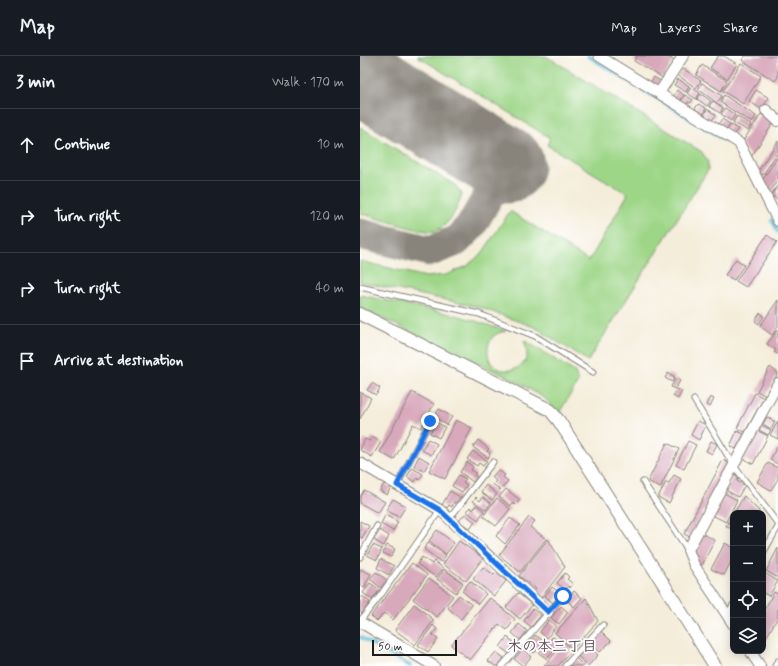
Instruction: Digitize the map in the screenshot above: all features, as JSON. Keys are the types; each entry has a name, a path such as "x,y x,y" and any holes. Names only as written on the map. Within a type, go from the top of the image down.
{"street":[{"path":"599,56 739,143 778,221"},
{"path":"659,93 683,56"},
{"path":"766,110 778,121"},
{"path":"360,314 550,410 564,428 715,666"},
{"path":"730,620 694,564 688,550 778,383"},
{"path":"360,463 440,510 548,612"},
{"path":"360,622 434,666"},
{"path":"752,654 760,666"}],"lane":[{"path":"360,287 479,314 535,336 593,372"},
{"path":"694,400 734,466 778,524"},
{"path":"397,485 430,421"},
{"path":"449,519 493,462"},
{"path":"643,482 688,550"},
{"path":"360,622 440,510"},
{"path":"360,557 377,526"},
{"path":"766,548 778,527"},
{"path":"502,666 563,596"},
{"path":"727,615 730,610"},
{"path":"565,666 604,625"},
{"path":"775,666 778,661"}],"green space":[{"path":"417,56 546,56 702,152 708,162 708,170 588,361 534,327 479,307 360,282 360,261 426,277 446,275 467,266 483,252 510,211 589,261 628,194 547,145 550,138"},
{"path":"360,127 455,185 462,194 453,216 445,225 435,231 421,230 360,213"},
{"path":"360,295 460,316 506,331 496,334 489,343 489,359 495,367 504,370 518,368 526,358 527,353 524,340 575,372 578,382 559,413 544,398 516,381 360,308"}],"building":[{"path":"637,56 667,56 674,60 663,78 634,61"},
{"path":"718,56 724,56 737,64 727,79 710,68"},
{"path":"745,56 778,57 778,77 775,81 742,60"},
{"path":"741,63 761,76 743,104 723,91"},
{"path":"702,65 727,81 721,91 696,75"},
{"path":"684,69 701,81 696,88 679,76"},
{"path":"654,77 662,82 659,88 650,83"},
{"path":"678,79 689,86 686,92 674,85"},
{"path":"702,83 722,96 717,103 698,89"},
{"path":"691,87 700,93 696,99 687,93"},
{"path":"677,90 684,95 680,101 673,97"},
{"path":"756,90 769,98 761,109 749,101"},
{"path":"701,94 711,101 707,106 697,99"},
{"path":"685,95 693,100 690,103 688,102 687,105 681,101"},
{"path":"724,95 756,116 752,123 720,102"},
{"path":"713,101 723,108 720,113 709,106"},
{"path":"698,104 706,108 703,114 695,109"},
{"path":"725,108 735,115 731,121 721,114"},
{"path":"707,109 716,115 712,120 704,115"},
{"path":"761,114 774,122 751,157 741,144"},
{"path":"737,116 751,125 748,131 733,122"},
{"path":"722,119 730,124 726,129 718,124"},
{"path":"731,124 738,129 734,134 727,130"},
{"path":"778,141 778,152 763,175 758,171"},
{"path":"778,156 778,180 768,194 763,179"},
{"path":"778,185 778,200 771,195"},
{"path":"767,235 777,242 746,287 736,281"},
{"path":"736,259 744,265 734,280 725,275"},
{"path":"778,300 778,326 772,335 760,326"},
{"path":"760,313 764,316 759,324 755,321"},
{"path":"778,329 778,354 774,352 776,350 767,344"},
{"path":"770,367 778,373 766,396 757,391"},
{"path":"668,373 675,377 672,382 665,378"},
{"path":"676,378 680,381 675,389 671,387"},
{"path":"372,383 380,388 376,395 367,390"},
{"path":"677,389 682,391 678,399 673,396"},
{"path":"360,392 371,398 360,419"},
{"path":"412,392 434,404 421,428 413,424 394,460 380,452"},
{"path":"755,393 764,398 745,432 737,428"},
{"path":"710,397 714,399 710,407 706,405"},
{"path":"439,409 452,417 447,425 434,417"},
{"path":"767,417 775,422 771,429 763,424"},
{"path":"456,420 472,428 445,479 429,471"},
{"path":"698,421 706,425 699,440 691,435"},
{"path":"778,421 778,439 770,435"},
{"path":"436,422 445,427 439,438 430,433"},
{"path":"761,425 771,430 768,435 759,430"},
{"path":"756,430 768,436 753,464 742,458"},
{"path":"737,431 744,434 736,449 730,446"},
{"path":"372,437 381,442 372,457 360,450 365,439 370,441"},
{"path":"428,439 437,444 431,455 422,450"},
{"path":"478,440 489,449 487,451 490,454 488,458 473,447"},
{"path":"688,441 696,445 684,469 676,465"},
{"path":"711,441 717,444 712,454 706,451"},
{"path":"667,443 679,449 660,488 648,481"},
{"path":"778,445 778,464 770,460"},
{"path":"473,451 487,461 483,466 479,463 477,466 467,459"},
{"path":"419,456 429,462 424,471 414,466"},
{"path":"723,460 729,463 690,537 684,534"},
{"path":"467,462 473,467 471,470 476,473 474,475 477,477 473,482 460,472"},
{"path":"768,463 778,468 778,479 771,490 757,482"},
{"path":"412,468 423,474 419,480 417,478 415,482 407,477"},
{"path":"498,470 505,475 503,477 508,481 500,490 493,484 496,481 492,477"},
{"path":"734,474 739,477 737,481 745,485 738,497 726,490"},
{"path":"459,475 466,479 463,482 467,485 462,492 452,486"},
{"path":"674,475 681,479 669,503 658,497 666,482 669,483"},
{"path":"384,484 391,487 387,495 380,491"},
{"path":"486,485 497,494 492,500 481,492"},
{"path":"506,489 520,500 515,505 513,503 510,506 499,497"},
{"path":"364,490 385,502 378,513 360,503 360,497"},
{"path":"450,491 460,497 456,503 454,502 452,507 449,505 447,508 442,505"},
{"path":"724,493 737,500 732,510 730,510 730,514 726,522 712,515"},
{"path":"744,496 758,510 736,510"},
{"path":"476,497 480,501 483,497 491,503 486,510 473,501"},
{"path":"497,498 510,509 496,526 483,516"},
{"path":"393,499 406,506 399,517 386,510"},
{"path":"476,505 484,511 478,520 466,511 470,507 473,510"},
{"path":"465,514 475,522 470,529 459,521"},
{"path":"385,515 398,522 393,531 381,524"},
{"path":"529,517 535,521 530,527 546,539 520,572 499,555"},
{"path":"510,518 520,525 505,544 496,536"},
{"path":"730,520 730,528 726,526"},
{"path":"360,521 369,526 362,538 360,537"},
{"path":"380,530 389,536 384,546 374,540"},
{"path":"437,530 454,543 446,554 429,541"},
{"path":"701,533 715,540 702,565 696,562 698,557 694,555 693,549"},
{"path":"548,539 565,567 541,598 534,592 536,589 519,576"},
{"path":"459,541 483,558 466,581 443,564"},
{"path":"428,543 446,555 441,562 424,549"},
{"path":"725,543 730,546 730,564 724,575 711,569"},
{"path":"373,545 382,549 377,560 367,555"},
{"path":"387,545 395,549 391,557 383,553"},
{"path":"778,548 778,578 766,571"},
{"path":"422,557 432,564 434,561 443,568 436,577 417,564"},
{"path":"381,559 394,566 389,575 377,568"},
{"path":"412,563 427,575 393,620 384,613 377,621 371,616"},
{"path":"483,567 494,575 496,573 506,581 494,596 473,579"},
{"path":"360,569 371,574 364,588 360,586"},
{"path":"444,569 463,583 456,593 437,579"},
{"path":"376,572 387,580 381,588 370,579"},
{"path":"565,573 569,577 567,579 573,584 570,588 568,586 566,590 557,583"},
{"path":"766,574 778,581 769,596 766,594"},
{"path":"429,578 453,596 437,617 413,599"},
{"path":"470,581 486,594 478,604 462,591"},
{"path":"370,583 380,590 372,600 363,593"},
{"path":"552,587 560,593 553,603 545,596"},
{"path":"574,591 582,598 574,607 567,600"},
{"path":"774,592 778,594 778,617 766,638 766,618 766,607"},
{"path":"518,593 532,605 520,619 506,607"},
{"path":"459,595 472,605 461,619 448,608"},
{"path":"362,596 370,602 362,614 360,612 360,600"},
{"path":"490,598 515,619 507,630 499,624 470,660 451,645"},
{"path":"586,598 598,621 573,649 555,633"},
{"path":"414,604 434,620 415,645 395,630"},
{"path":"561,606 568,612 559,624 551,618"},
{"path":"533,609 541,615 531,627 524,621"},
{"path":"549,620 556,626 547,638 540,632"},
{"path":"519,624 527,631 520,640 512,633"},
{"path":"433,625 437,629 432,635 438,639 428,652 418,645"},
{"path":"601,631 611,641 600,652 590,643"},
{"path":"535,635 544,641 534,653 526,646"},
{"path":"507,637 515,643 508,653 500,647"},
{"path":"553,637 561,643 547,659 539,653"},
{"path":"564,643 572,650 558,666 544,666"},
{"path":"588,645 598,655 588,666 578,656"},
{"path":"523,649 531,657 523,666 514,659"},
{"path":"496,652 504,658 498,666 495,666 488,661"},
{"path":"576,658 584,666 568,666"}],"waterway":[{"path":"588,56 725,140"},
{"path":"772,220 778,232"},
{"path":"360,637 410,666"}],"taxiway":[{"path":"360,234 430,251 456,241 471,226 506,165 504,168"}],"runway":[{"path":"360,75 506,165"}],"district":[{"name":"木の本三丁目","path":"552,646"}],"route":[{"path":"430,421 397,485 440,510 548,612 563,596"}]}
